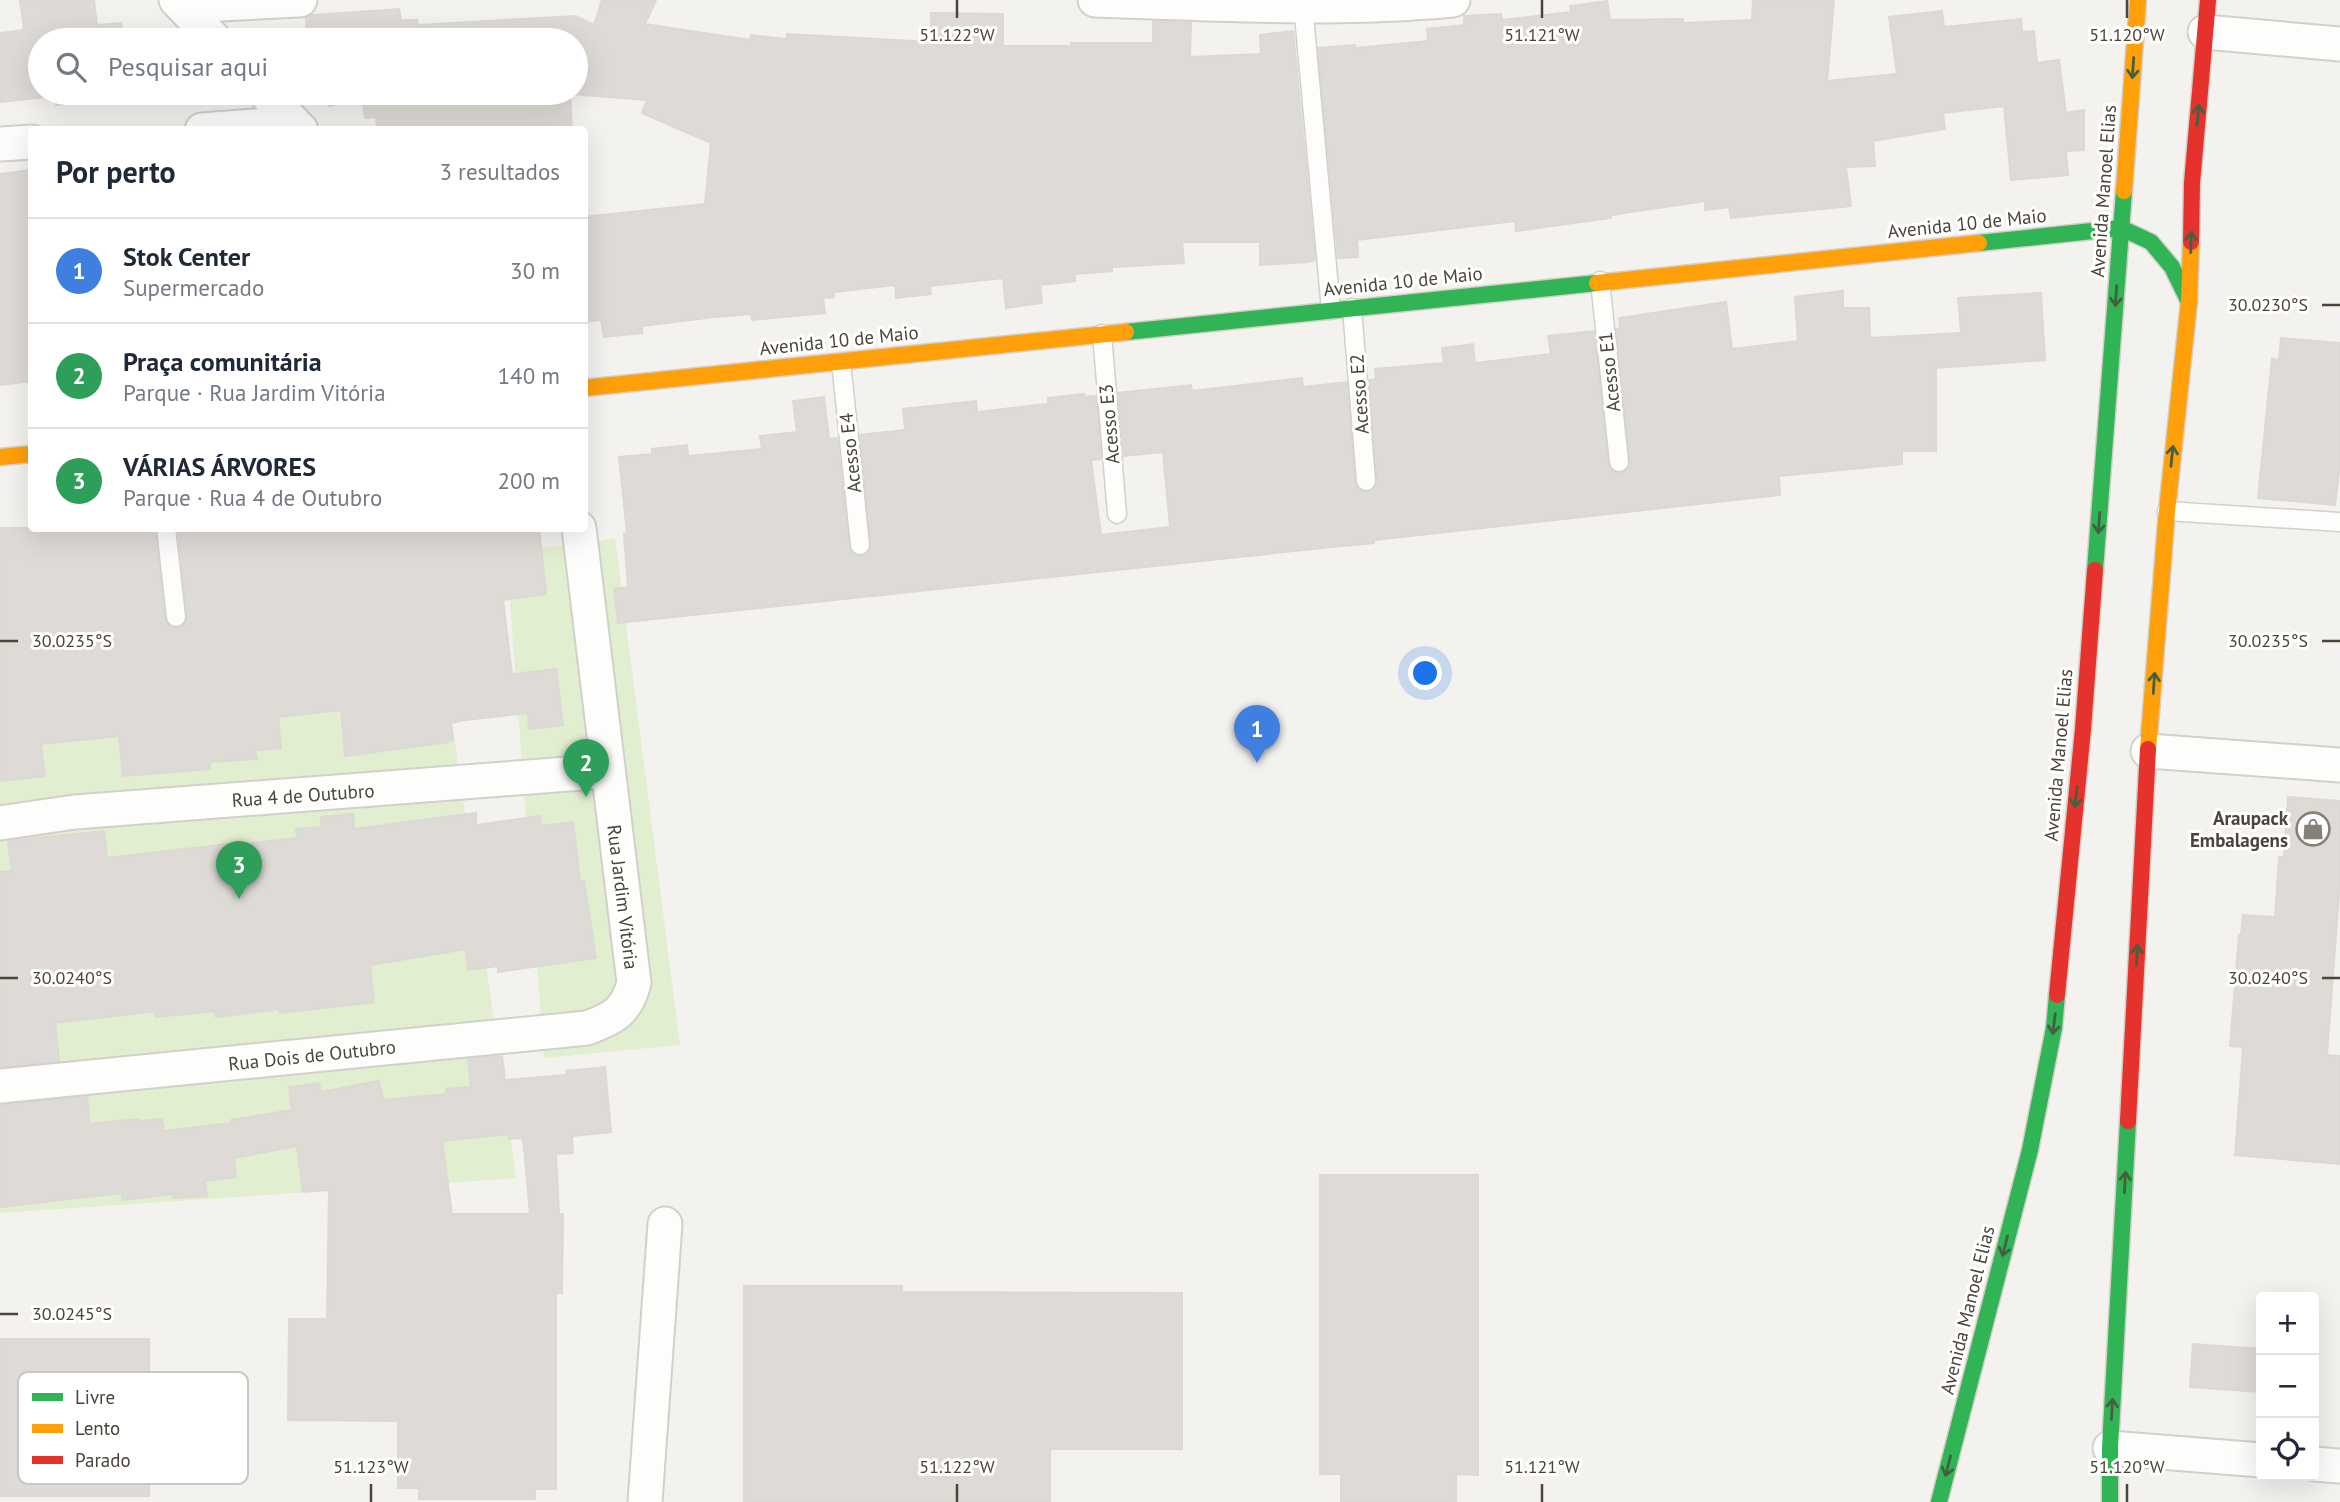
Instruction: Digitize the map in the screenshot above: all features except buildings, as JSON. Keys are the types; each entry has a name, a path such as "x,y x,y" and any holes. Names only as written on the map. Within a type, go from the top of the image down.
{"main road":[{"name":"Avenida Manoel Elias","path":"1939,1502 2029,1150 2054,1028 2083,729 2138,0"},
{"path":"2110,1502 2110,1448 2148,751 2166,511 2189,302 2192,183 2206,16"},
{"name":"Avenida 10 de Maio","path":"588,388 2122,228"},
{"path":"2122,228 2151,242 2172,267 2189,302"},
{"path":"0,457 28,454"}],"street":[{"path":"179,3 300,0"},
{"path":"1095,0 1283,4 1419,3 1453,0"},
{"path":"179,3 203,28"},
{"path":"2206,16 2340,44"},
{"path":"277,105 297,126"},
{"path":"0,144 28,142"},
{"name":"Rua Jardim Vitória","path":"579,532 634,983 629,999 620,1012"},
{"path":"2148,751 2340,765"},
{"name":"Rua 4 de Outubro","path":"0,823 75,812 607,771"},
{"name":"Rua Dois de Outubro","path":"0,1086 587,1028 607,1021 620,1012"},
{"path":"645,1502 665,1224"},
{"path":"2110,1448 2256,1460"},
{"path":"2319,1464 2340,1466"}],"lane":[{"path":"1283,4 1331,310"},
{"name":"Acesso E1","path":"1600,282 1619,462"},
{"name":"Acesso E2","path":"1352,308 1366,481"},
{"name":"Acesso E3","path":"1102,334 1117,514"},
{"name":"Acesso E4","path":"841,362 860,544"},
{"path":"2166,511 2340,522"},
{"path":"166,532 176,617"}],"green space":[{"path":"615,538 680,1045 544,1058 506,549 581,545"},
{"path":"434,592 516,1178 0,1213 0,620"}],"traffic: fast":[{"path":"2095,570 2124,191"},
{"path":"1979,243 2121,228 2151,242 2172,267 2189,302"},
{"path":"1126,332 1597,283"},
{"path":"1939,1502 2030,1150 2054,1028 2057,995"},
{"path":"2110,1502 2110,1448 2128,1121"}],"traffic: slow":[{"path":"2124,191 2138,0"},
{"path":"2148,749 2167,511 2189,302 2191,242"},
{"path":"1597,283 1979,243"},
{"path":"588,388 1126,332"},
{"path":"0,457 28,454"}],"traffic: jam":[{"path":"2191,242 2192,183 2208,0"},
{"path":"2057,995 2083,729 2095,570"},
{"path":"2128,1121 2148,749"}],"place":[{"name":"Stok Center","path":"1257,763"},
{"name":"Praça comunitária","path":"586,797"},
{"name":"Araupack Embalagens","path":"2313,829"},
{"name":"VÁRIAS ÁRVORES","path":"239,899"}]}
